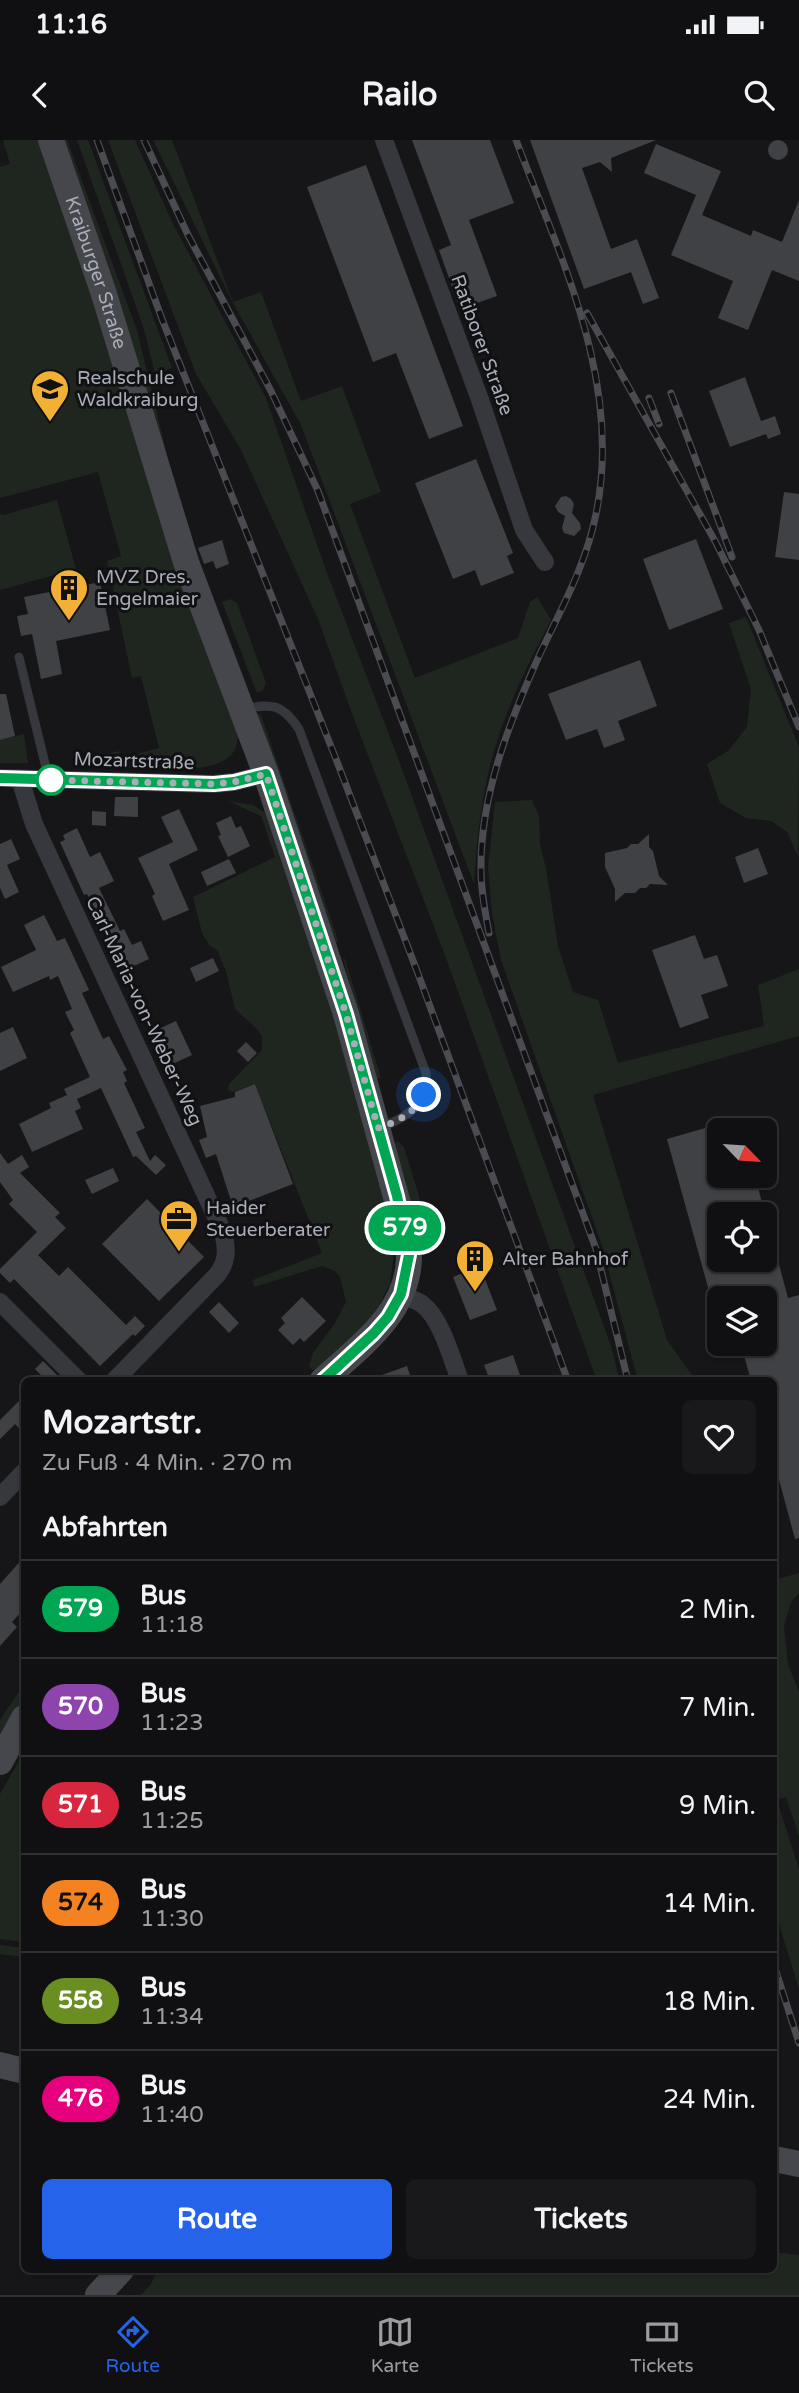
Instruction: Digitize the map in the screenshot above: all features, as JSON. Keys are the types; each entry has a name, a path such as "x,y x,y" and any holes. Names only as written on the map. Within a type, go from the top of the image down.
{"main road":[{"name":"Kraiburger Straße","path":"51,140 103,291 186,562 266,774 346,1014 397,1196 409,1255 401,1294 388,1317 374,1333 326,1377"},
{"path":"0,1762 21,1724"},
{"path":"0,2065 21,2070"},
{"path":"777,2160 799,2164"},
{"path":"98,2295 118,2273"}],"street":[{"name":"Ratiborer Straße","path":"384,140 475,386 524,530 545,562"},
{"name":"Mozartstraße","path":"0,778 214,784 266,774"},
{"name":"Carl-Maria-von-Weber-Weg","path":"20,779 34,824 223,1232 226,1245 225,1261 217,1275 118,1377"},
{"path":"401,1294 422,1304 430,1312 439,1326 458,1377"},
{"path":"0,1302 75,1377"},
{"path":"0,1497 21,1475"}],"lane":[{"path":"19,657 49,780"},
{"path":"242,709 273,705 291,716 299,729 426,1073 427,1084 418,1104 398,1121 378,1128"}],"shaded area":[{"path":"3,140 41,140 238,728 237,745 232,754 209,766 174,770 109,767 106,754 119,751 121,758 159,748 141,676 132,678 107,561 121,556 98,472 0,498 0,167 10,164"},
{"path":"63,140 67,140 137,330 178,501"},
{"path":"77,140 88,140 172,368 155,374 144,329"},
{"path":"108,140 135,140 173,224 266,398 327,573 398,758 611,1346 619,1377 596,1377 446,958 318,619 240,448 196,374"},
{"path":"153,140 172,140 233,302 261,292 301,401 342,386 381,492 350,504 415,678 518,638 530,602 537,597 551,620 526,669 498,737 485,787 474,884 301,425 233,303"},
{"path":"57,500 76,569 0,590 0,514"},
{"path":"230,599 237,603 266,683 263,690 257,693 222,602"},
{"path":"746,617 799,747 798,857 787,832 771,821 746,818 720,803 707,764 729,750 747,727 751,689 729,623"},
{"path":"256,713 261,715 337,943 334,941"},
{"path":"24,734 28,763 0,763 0,740"},
{"path":"532,800 539,816 540,845 558,946 573,992 598,1000 618,1063 764,1026 758,985 799,969 799,1036 593,1095 667,1340 693,1377 637,1377 602,1246 501,960 492,914 488,867 495,802"},
{"path":"228,801 253,805 267,814 337,1016 391,1227 394,1253 390,1284 379,1306 369,1321 317,1374 309,1366 313,1353 335,1323 346,1302 340,1277 335,1271 322,1266 254,1287 253,1280 322,1253 255,1084 233,1092 228,1090 229,1084 262,1050 262,1036 235,1009 226,971 217,950 209,945 202,933 193,897 275,857 261,816"},
{"path":"343,958 345,959 381,1078 376,1078"},
{"path":"398,1141 404,1147 419,1196 424,1233 417,1227 393,1144"},
{"path":"799,1573 799,1593 791,1602 784,1626 788,1664 799,1692 799,1836 786,1797 777,1800 777,1579"},
{"path":"21,1688 21,1705 0,1737 0,1720"},
{"path":"21,1757 21,1942 0,1939 0,1794"},
{"path":"777,1800 799,1869 799,1989 777,1918"},
{"path":"0,1945 21,1948 21,1957 0,1954"},
{"path":"777,2252 799,2255 799,2295 141,2295 156,2273 777,2273"}],"building":[{"path":"412,140 490,140 514,203 469,220 497,296 460,309 439,250 451,245"},
{"path":"530,140 656,140 611,158 612,172 600,162 582,168 611,249 637,239 659,298 643,304 631,272 584,289"},
{"path":"778,140 785,143 788,150 785,157 778,160 771,157 768,150 771,143"},
{"path":"656,144 721,171 702,215 751,236 753,230 782,242 799,200 799,281 772,270 748,330 718,318 733,281 671,255 696,195 644,173"},
{"path":"366,165 463,426 429,439 396,353 373,362 307,187"},
{"path":"745,377 761,421 775,416 781,434 768,439 766,434 730,447 709,391"},
{"path":"476,459 513,553 507,556 514,573 481,586 475,570 453,579 415,483"},
{"path":"784,492 799,494 799,560 775,557"},
{"path":"566,496 574,504 572,513 580,523 581,529 574,536 564,533 562,528 565,516 558,512 555,506 561,497"},
{"path":"696,539 723,609 669,630 643,559"},
{"path":"222,540 229,564 216,569 213,561 204,564 198,548"},
{"name":"MVZ Dres. Engelmaier","path":"100,582 110,630 56,641 62,674 41,679 32,634 21,636 17,616 28,614 24,597"},
{"path":"640,660 657,706 618,721 625,740 604,748 597,729 566,740 548,694"},
{"path":"0,694 6,694 15,736 0,740"},
{"path":"115,797 138,797 138,817 114,816"},
{"path":"179,809 198,850 169,864 189,910 163,921 152,896 155,894 138,858 173,842 161,817"},
{"path":"92,811 106,812 106,826 92,825"},
{"path":"231,816 236,828 241,826 250,846 228,857 218,836 221,835 216,823"},
{"path":"77,828 90,857 100,852 114,881 99,888 120,931 124,929 132,945 141,941 149,959 121,972 87,894 84,895 60,842 65,840 63,835"},
{"path":"649,834 649,847 653,851 659,876 668,885 650,884 635,893 625,893 615,902 615,889 605,867 605,853 638,844"},
{"path":"11,839 20,859 7,865 19,892 5,899 0,888 0,844"},
{"path":"758,848 768,874 744,883 735,857"},
{"path":"229,859 236,873 207,886 201,872"},
{"path":"44,915 57,941 65,938 89,990 82,993 103,1039 109,1036 127,1070 123,1072 127,1081 124,1083 145,1128 136,1132 150,1161 155,1155 166,1165 156,1175 136,1156 133,1157 101,1088 77,1099 81,1108 75,1111 83,1129 32,1152 19,1124 51,1108 49,1103 67,1095 64,1089 90,1077 70,1033 74,1030 65,1012 72,1009 58,976 50,980 49,976 13,992 1,967 36,950 24,925"},
{"path":"695,935 704,959 717,955 728,986 701,995 709,1018 680,1028 652,950"},
{"path":"213,958 219,971 196,982 190,968"},
{"path":"176,1021 192,1055 166,1067 150,1033"},
{"path":"13,1027 27,1058 0,1071 0,1033"},
{"path":"246,1042 257,1053 248,1062 237,1051"},
{"path":"255,1084 293,1184 233,1207 216,1154 206,1158 199,1140 207,1137 200,1106 235,1097 235,1092"},
{"path":"707,1127 707,1188 758,1188 762,1202 707,1202 707,1272 777,1272 777,1257 788,1298 799,1295 799,1538 795,1539 777,1472 777,1377 750,1377 744,1356 777,1356 777,1286 708,1286 667,1139"},
{"path":"0,1153 8,1164 22,1155 29,1167 20,1173 60,1213 55,1217 66,1228 38,1255 59,1276 68,1267 126,1325 135,1316 145,1326 100,1366 14,1279 10,1283 0,1273 0,1269 37,1232 9,1204 13,1200 0,1182"},
{"path":"113,1168 119,1181 92,1194 85,1180"},
{"name":"Haider Steuerberater","path":"147,1199 204,1257 159,1301 102,1244"},
{"name":"Alter Bahnhof","path":"480,1266 497,1310 470,1320 453,1277"},
{"path":"302,1297 326,1321 304,1342 300,1338 293,1345 278,1330 285,1323 281,1318"},
{"path":"219,1302 239,1323 229,1333 209,1312"},
{"path":"513,1355 521,1377 488,1377 484,1365"},
{"path":"43,1361 59,1377 43,1377 35,1369"},
{"path":"407,1366 411,1377 377,1377"},
{"path":"21,1399 21,1430 15,1424 0,1439 0,1420"},
{"path":"21,1560 21,1612 12,1622 17,1627 0,1646 0,1584"}],"railway":[{"path":"97,140 162,319 417,971 567,1377"},
{"path":"144,140 188,235 271,391 318,491 596,1249 627,1377"},
{"path":"489,933 481,870 485,815 491,787 517,707 586,551 596,514 602,465 601,417 583,322 516,140"},
{"path":"587,313 715,541 759,630 799,727"},
{"path":"671,393 732,557"},
{"path":"649,398 659,424"},
{"path":"777,1974 799,2043"}],"bus line":[{"name":"579","path":"0,778 190,785 234,782 266,774 346,1014 397,1196 409,1255 401,1294 388,1317 326,1377"}],"place":[{"name":"Realschule Waldkraiburg","path":"50,423"},
{"name":"MVZ Dres. Engelmaier","path":"69,622"},
{"name":"Haider Steuerberater","path":"179,1253"},
{"name":"Alter Bahnhof","path":"475,1293"}],"route":[{"path":"51,780 190,785 234,782 266,774 346,1014 378,1128 410,1114 424,1095"}]}
